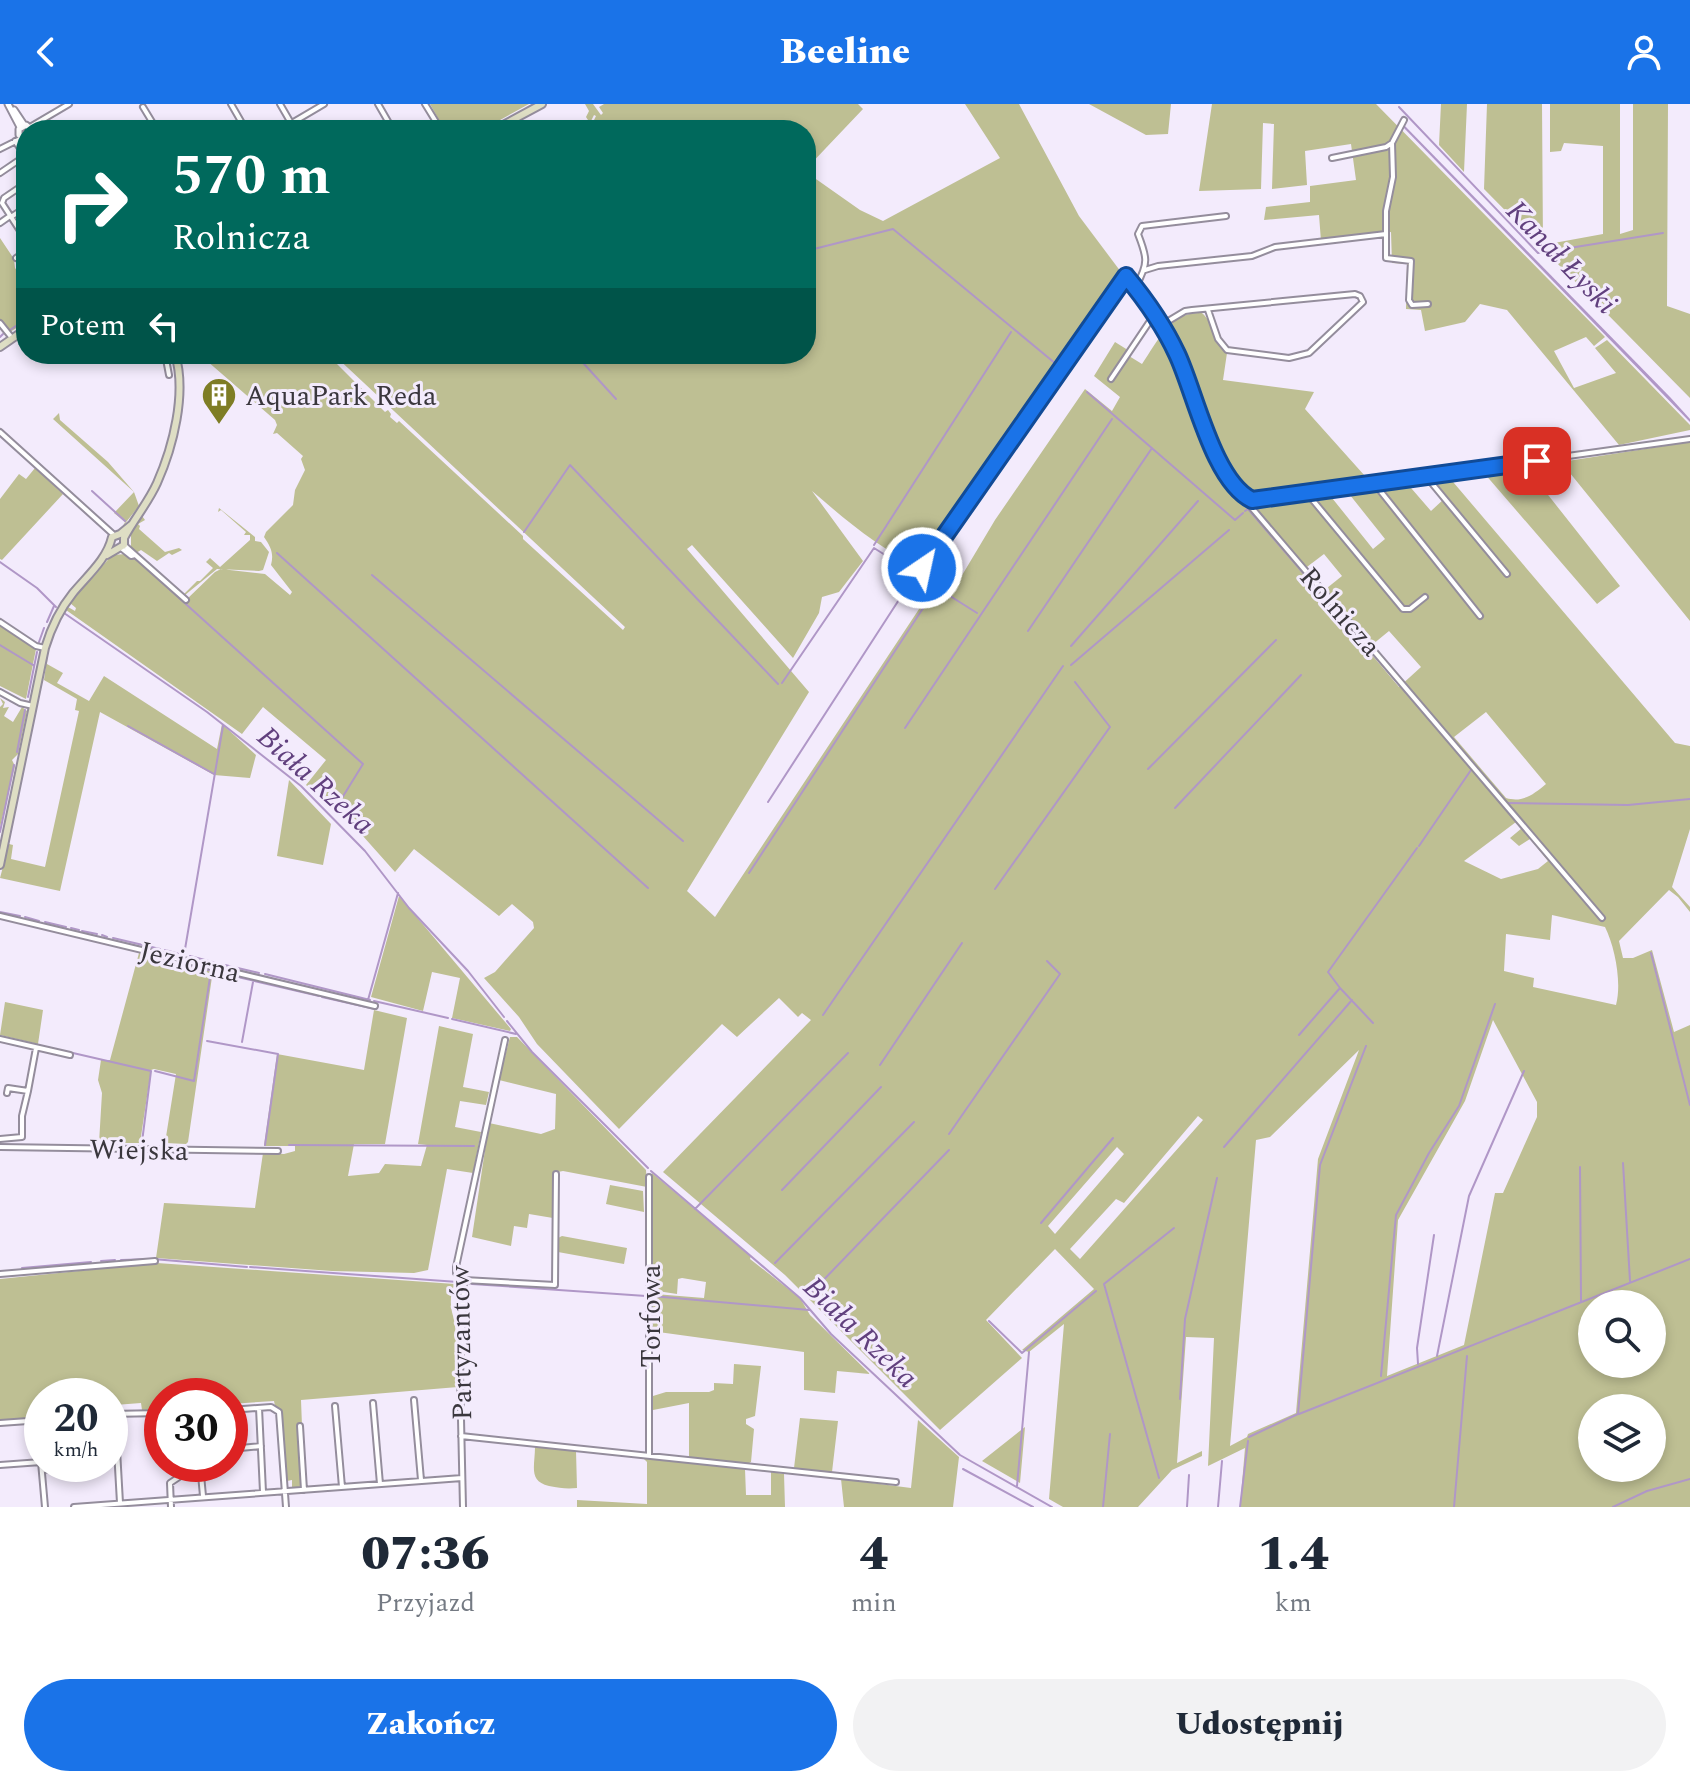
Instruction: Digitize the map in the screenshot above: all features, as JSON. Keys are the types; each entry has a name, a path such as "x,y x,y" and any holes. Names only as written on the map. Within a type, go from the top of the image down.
{"main road":[{"path":"512,120 542,104"},
{"path":"0,347 16,335"},
{"path":"0,865 45,648 61,610 131,525 151,494 169,449 179,381 176,364"}],"street":[{"path":"43,120 69,104"},
{"path":"296,120 324,104"},
{"path":"143,107 151,120"},
{"path":"1404,120 1392,143 1393,177 1386,211 1386,258 1411,261 1409,300 1412,305 1428,304"},
{"path":"0,149 16,139"},
{"path":"12,141 16,146"},
{"path":"1332,158 1380,149 1392,143"},
{"path":"16,190 2,200 2,205 16,225"},
{"path":"0,223 16,213"},
{"path":"1135,287 1145,270 1146,250 1138,234 1142,226 1226,216"},
{"path":"1145,270 1252,256 1268,249 1386,234"},
{"name":"Rolnicza","path":"922,568 1126,276 1178,356 1205,432 1240,494 1602,918"},
{"path":"1160,326 1185,311 1355,294 1363,302 1313,350 1289,358 1227,350 1218,339 1208,310"},
{"path":"1111,379 1154,315"},
{"path":"0,323 12,338"},
{"path":"167,364 169,375"},
{"path":"0,432 186,600"},
{"path":"1240,494 1252,500 1690,439"},
{"path":"1425,475 1507,574"},
{"path":"1374,483 1480,616"},
{"path":"1306,492 1403,609 1410,609 1425,597"},
{"path":"0,622 36,646 45,648"},
{"path":"0,692 33,706"},
{"name":"Jeziorna","path":"2,916 375,1006"},
{"path":"0,1039 70,1055"},
{"name":"Partyzantów","path":"463,1507 464,1280 456,1273 456,1267 505,1040"},
{"path":"0,1139 22,1137 22,1116 36,1048"},
{"path":"7,1093 8,1088 28,1091"},
{"name":"Wiejska","path":"0,1147 278,1151"},
{"path":"464,1280 555,1285 556,1174"},
{"name":"Torfowa","path":"649,1177 649,1455"},
{"path":"0,1274 155,1261"},
{"path":"414,1400 421,1480"},
{"path":"373,1403 380,1484"},
{"path":"335,1406 342,1487"},
{"path":"259,1408 263,1492"},
{"path":"248,1409 276,1409 286,1507"},
{"path":"0,1423 24,1421"},
{"path":"300,1426 304,1490"},
{"path":"461,1436 896,1482"},
{"path":"248,1447 261,1446"},
{"path":"0,1465 24,1463"},
{"path":"74,1507 462,1478"},
{"path":"43,1482 45,1507"},
{"path":"118,1482 120,1503"},
{"path":"171,1507 172,1482"},
{"path":"202,1482 203,1496"}],"green space":[{"path":"430,104 529,104 500,120 439,120"},
{"path":"585,104 593,104 601,115 603,113 599,107 604,104 858,104 863,109 816,158 816,120 594,120 594,115 588,120 589,111"},
{"path":"965,104 1019,104 1079,216 1121,272 1122,279 922,568 878,543 812,491 863,561 839,592 822,597 819,613 793,658 692,545 687,549 809,692 687,891 715,917 929,594 958,582 995,520 1085,389 1112,411 1120,397 1094,376 1115,342 1142,364 1173,322 1181,317 1202,313 1227,353 1223,380 1314,392 1305,409 1373,485 1405,481 1431,511 1445,498 1428,478 1448,476 1675,743 1690,746 1690,829 1672,887 1690,907 1690,912 1669,890 1619,941 1623,958 1633,958 1652,950 1674,1032 1690,1025 1690,1507 1240,1507 1245,1448 1208,1466 1214,1338 1186,1337 1177,1463 1202,1451 1202,1456 1172,1470 1138,1507 1063,1507 1049,1499 1064,1324 1029,1352 1022,1350 1094,1289 1055,1249 986,1320 1022,1358 940,1430 785,1275 663,1172 811,1020 802,1013 798,1017 779,998 737,1037 722,1024 619,1129 537,1044 519,1017 484,978 495,972 534,928 533,922 512,904 499,916 414,849 395,872 354,826 306,785 326,760 263,707 242,734 66,610 68,607 75,611 76,608 70,603 112,555 126,554 135,557 186,600 221,569 265,574 290,595 292,592 271,565 271,551 264,537 293,505 295,490 305,470 301,459 303,456 277,433 273,434 277,425 275,420 211,364 337,364 385,412 388,410 390,417 397,423 399,421 623,630 625,627 344,364 816,364 816,179 860,210 883,221 1000,158","holes":["1342,485 1385,539 1373,549 1324,488","1324,554 1342,576 1322,592 1303,570","1389,631 1421,667 1399,687 1367,649","1486,712 1546,784 1533,794 1523,798 1506,798 1454,737","1516,822 1522,828 1510,838 1519,846 1530,839 1548,861 1538,869 1501,879 1464,861","1552,915 1605,927 1616,965 1616,1005 1533,987 1534,978 1504,971 1506,934 1550,940","1493,1020 1537,1102 1537,1117 1503,1193 1495,1193 1464,1345 1387,1376 1398,1220 1465,1101","1359,1050 1318,1159 1296,1413 1248,1434 1230,1446 1256,1140 1270,1137","1198,1116 1203,1120 1080,1259 1070,1249 1116,1199 1124,1203","1117,1147 1124,1154 1055,1234 1048,1226"]},
{"path":"1089,104 1171,104 1168,134 1146,135"},
{"path":"1212,104 1376,104 1605,337 1594,346 1586,337 1554,351 1574,388 1616,373 1595,348 1607,340 1690,425 1690,430 1619,445 1507,310 1480,304 1465,322 1425,331 1421,310 1406,309 1407,264 1392,263 1391,232 1321,241 1319,215 1264,220 1266,207 1310,202 1310,186 1356,180 1351,144 1305,151 1307,185 1272,189 1274,124 1263,123 1261,189 1199,191"},
{"path":"1441,104 1467,104 1464,172 1439,145"},
{"path":"1487,104 1542,104 1543,245 1603,234 1603,146 1564,143 1561,151 1550,152 1550,104 1620,104 1620,234 1633,230 1633,104 1668,104 1667,306 1690,314 1690,398 1484,189"},
{"path":"0,238 14,259 16,269 16,328 10,332 0,320"},
{"path":"59,413 60,420 108,462 134,492 53,419"},
{"path":"1690,442 1690,621 1561,462"},
{"path":"1526,467 1620,586 1597,604 1484,473"},
{"path":"35,468 63,494 2,560 0,499 19,474 26,479"},
{"path":"134,492 139,506 123,526 125,522 114,513"},
{"path":"219,508 255,537 255,541 261,542 269,552 263,570 217,569 185,595 213,568 206,562 210,558 220,567 250,540 250,535 244,535 246,532 221,510 218,512"},
{"path":"142,516 145,520 138,524 139,529 165,552 182,550 172,555 169,553 157,561 141,550 136,553 131,548 131,533"},
{"path":"0,626 36,649 26,699 0,686"},
{"path":"48,650 47,664 63,673 57,683 89,701 104,676 217,749 222,724 256,755 250,778 214,775 100,712 60,891 0,878 9,844 13,845 11,859 45,867 79,711 75,710 77,699 44,680"},
{"path":"0,698 5,702 3,708 9,707 4,716 13,722 22,707 27,711 18,754 12,760 15,766 0,827 0,707 3,704"},
{"path":"289,780 331,824 323,865 277,856"},
{"path":"399,896 510,1031 452,1018 460,978 432,972 423,1011 371,997"},
{"path":"139,953 213,970 186,1144 165,1143 176,1074 154,1069 151,1070 140,1143 99,1143 102,1093 98,1080 101,1060 110,1060"},
{"path":"5,1002 43,1010 38,1044 0,1035"},
{"path":"374,1010 407,1018 385,1144 354,1144 348,1176 379,1173 385,1164 421,1166 427,1145 418,1144 439,1026 473,1034 463,1087 489,1092 486,1105 460,1101 455,1127 481,1132 473,1173 447,1169 428,1270 414,1273 332,1271 156,1258 164,1203 255,1208 263,1153 295,1151 295,1146 264,1146 277,1054 364,1070"},
{"path":"510,1037 517,1037 646,1170 647,1187 563,1171 553,1173 553,1218 529,1214 527,1228 514,1226 511,1246 472,1237 489,1123 541,1134 555,1129 556,1094 499,1080"},
{"path":"652,1173 751,1256 750,1259 800,1298 810,1315 870,1374 837,1371 835,1393 804,1390 804,1352 651,1331 651,1298 655,1294 704,1298 706,1282 678,1279 677,1294 651,1290"},
{"path":"610,1185 643,1191 644,1212 606,1204"},
{"path":"562,1236 627,1248 624,1264 558,1252 558,1238"},
{"path":"157,1263 455,1284 451,1304 455,1322 458,1387 301,1400 302,1487 292,1487 292,1480 287,1481 282,1411 274,1401 248,1403 248,1378 144,1378 142,1410 141,1403 128,1404 128,1378 24,1378 24,1419 0,1421 0,1279"},
{"path":"734,1364 761,1366 755,1416 746,1419 746,1424 754,1429 751,1462 689,1458 689,1403 653,1410 653,1396 666,1392 709,1392 714,1390 714,1383 733,1384"},
{"path":"800,1418 838,1421 832,1472 794,1468"},
{"path":"918,1420 959,1457 953,1507 844,1507 841,1479 911,1488"},
{"path":"1025,1427 1020,1483 982,1461"},
{"path":"535,1447 576,1451 577,1488 542,1484 534,1472"},
{"path":"643,1458 745,1469 746,1495 771,1495 771,1472 784,1474 785,1507 577,1507 577,1500 647,1504 647,1462"}],"shaded area":[{"path":"1402,126 1670,397 1690,422"}],"waterway":[{"name":"Kanał Łyski","path":"1399,107 1538,253 1663,233"},
{"path":"816,248 893,229 1056,364"},
{"path":"10,330 16,326"},
{"path":"874,545 1011,332"},
{"path":"0,337 3,334"},
{"path":"584,364 616,399"},
{"path":"1087,392 1235,520 1243,513"},
{"path":"905,728 1112,419"},
{"path":"1028,631 1152,448"},
{"path":"524,532 570,465 778,684"},
{"path":"92,491 125,521"},
{"path":"1071,646 1198,501"},
{"path":"1245,511 1248,509 1502,804"},
{"path":"1071,665 1229,530"},
{"path":"782,683 874,548 977,613"},
{"path":"277,553 648,888"},
{"path":"136,559 363,764 337,806"},
{"name":"Biała Rzeka","path":"0,562 37,588 56,607"},
{"path":"372,575 683,841"},
{"path":"768,802 915,575"},
{"path":"749,873 937,587"},
{"path":"47,622 54,606"},
{"name":"Biała Rzeka","path":"64,613 207,712 301,786 365,851 409,908 468,971 504,1017"},
{"path":"39,642 44,628"},
{"path":"1148,769 1276,640"},
{"path":"0,645 33,665"},
{"path":"28,697 37,652"},
{"path":"823,1015 1063,666"},
{"path":"1175,808 1301,675"},
{"path":"995,889 1110,727 1075,682"},
{"path":"17,752 25,710"},
{"path":"128,726 214,774"},
{"path":"184,955 223,726"},
{"path":"0,832 14,765"},
{"path":"1419,846 1471,770"},
{"path":"1507,803 1628,805 1690,799"},
{"path":"1340,988 1328,972 1417,848"},
{"path":"368,1000 398,893"},
{"path":"0,912 20,916"},
{"path":"25,917 39,921"},
{"path":"45,922 66,927"},
{"path":"71,928 79,930"},
{"path":"82,931 97,934"},
{"path":"102,935 107,937"},
{"path":"113,938 160,949"},
{"path":"880,1065 962,943"},
{"path":"165,950 183,955"},
{"path":"1651,953 1690,1105"},
{"path":"146,954 212,971"},
{"path":"190,956 216,963"},
{"path":"949,1134 1060,974 1047,961"},
{"path":"225,965 259,973"},
{"path":"155,1071 194,1081 211,971"},
{"path":"216,972 319,996"},
{"path":"265,974 370,1000"},
{"path":"242,1042 253,982"},
{"path":"1299,1035 1340,988 1373,1023"},
{"path":"322,997 375,1009"},
{"path":"1224,1147 1352,1000"},
{"path":"374,1001 448,1018"},
{"path":"1381,1376 1396,1215 1429,1153 1459,1106 1495,1004"},
{"path":"452,1019 516,1034"},
{"name":"Biała Rzeka","path":"507,1021 532,1052 648,1168"},
{"path":"207,1041 278,1054 265,1145"},
{"path":"1249,1437 1298,1414 1320,1165 1366,1046"},
{"path":"73,1053 151,1071 142,1142"},
{"path":"695,1209 848,1053"},
{"path":"1437,1356 1469,1196 1524,1071"},
{"path":"782,1190 881,1087"},
{"path":"775,1263 914,1122"},
{"path":"1041,1223 1113,1138"},
{"path":"289,1145 474,1146"},
{"path":"809,1295 949,1150"},
{"path":"1623,1163 1630,1281"},
{"path":"1580,1167 1581,1290"},
{"name":"Biała Rzeka","path":"651,1171 800,1298 831,1334 960,1455 1052,1507"},
{"path":"1180,1399 1185,1319 1217,1178"},
{"path":"1159,1478 1104,1284 1174,1228"},
{"path":"1418,1364 1417,1348 1434,1235"},
{"path":"121,1260 153,1259 247,1267"},
{"path":"1299,1414 1690,1259"},
{"path":"101,1261 115,1260"},
{"path":"22,1268 91,1262"},
{"path":"250,1267 458,1282"},
{"path":"472,1284 646,1296"},
{"path":"989,1321 1022,1353 1096,1291"},
{"path":"652,1296 809,1310"},
{"path":"1017,1486 1029,1352"},
{"path":"1454,1507 1467,1356"},
{"path":"1103,1507 1110,1434"},
{"path":"1240,1507 1248,1441"},
{"path":"1218,1507 1222,1461"},
{"path":"963,1469 1033,1507"},
{"path":"1187,1507 1189,1475"},
{"name":"Biała Rzeka","path":"1613,1507 1647,1491 1690,1479"}],"place":[{"name":"AquaPark Reda","path":"219,426"}],"route":[{"path":"922,568 1126,276 1178,356 1205,432 1220,461 1240,494 1252,500 1537,461"}]}
